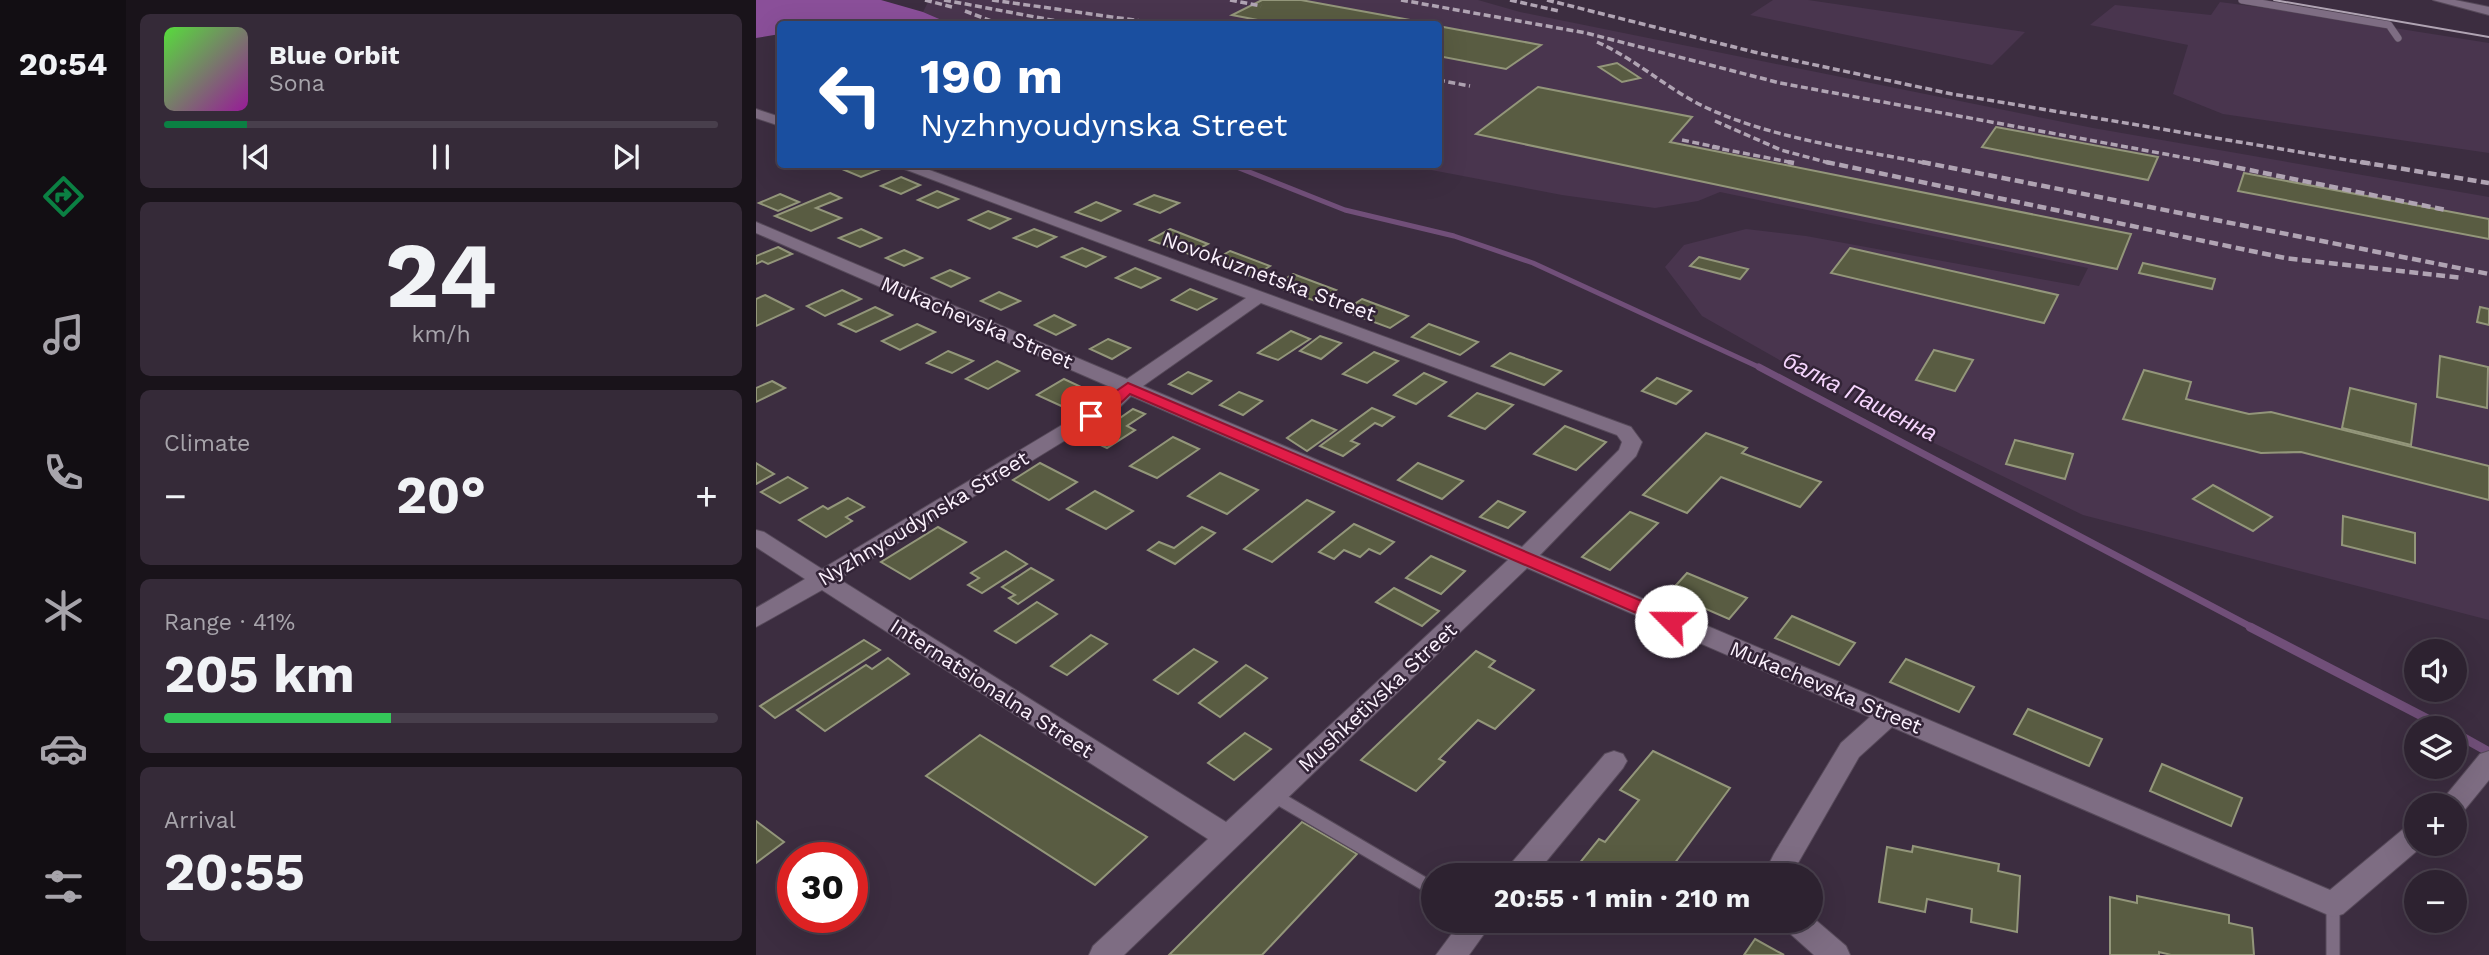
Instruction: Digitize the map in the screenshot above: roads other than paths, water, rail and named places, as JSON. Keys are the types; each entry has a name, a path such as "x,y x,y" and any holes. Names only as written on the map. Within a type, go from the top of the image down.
{"street":[{"path":"2439,0 2489,11"},
{"path":"756,113 777,121"},
{"name":"Novokuznetska Street","path":"909,168 1624,431"},
{"name":"Mukachevska Street","path":"756,226 2333,905"},
{"name":"Nyzhnyoudynska Street","path":"756,619 1114,402 1128,387 1260,296"},
{"name":"Mushketivska Street","path":"1104,955 1524,558 1629,452 1632,442 1624,431"},
{"name":"Internatsionalna Street","path":"756,537 1228,838"},
{"path":"1784,863 1850,750 1890,714"},
{"path":"1528,863 1614,761"},
{"path":"2463,793 2489,761"},
{"path":"2333,905 2404,845"},
{"path":"1451,955 1469,933"},
{"path":"1809,933 1835,955"}],"lane":[{"path":"2242,0 2389,25 2398,38"},
{"path":"1273,795 1421,882"},
{"path":"2333,905 2333,955"}],"waterway":[{"name":"балка Пашенна","path":"1239,168 1345,210 1454,236 1533,263 1761,368"},
{"name":"балка Пашенна","path":"1761,368 2253,628"},
{"name":"балка Пашенна","path":"2250,627 2422,716"},
{"name":"балка Пашенна","path":"2467,740 2489,752"}],"tram line":[{"path":"2274,0 2489,37"}],"railway":[{"path":"925,0 952,7"},
{"path":"944,0 1057,21"},
{"path":"992,0 1141,21"},
{"path":"1230,0 1261,6"},
{"path":"1401,0 1586,33 1780,83 2219,164"},
{"path":"1510,0 1559,11"},
{"path":"1547,0 1754,52 1952,94 2371,164"},
{"path":"965,11 991,21"},
{"path":"1597,42 1693,101 1734,119 1789,136 1930,164"},
{"path":"1442,81 1470,86"},
{"path":"1715,121 1781,150 1833,164"},
{"path":"1682,140 1721,148"},
{"path":"1712,147 1794,163 1788,162"},
{"path":"1826,162 2285,258 2463,278"},
{"path":"1922,162 2489,274"},
{"path":"2210,162 2446,210"},
{"path":"2361,162 2489,183"}]}
